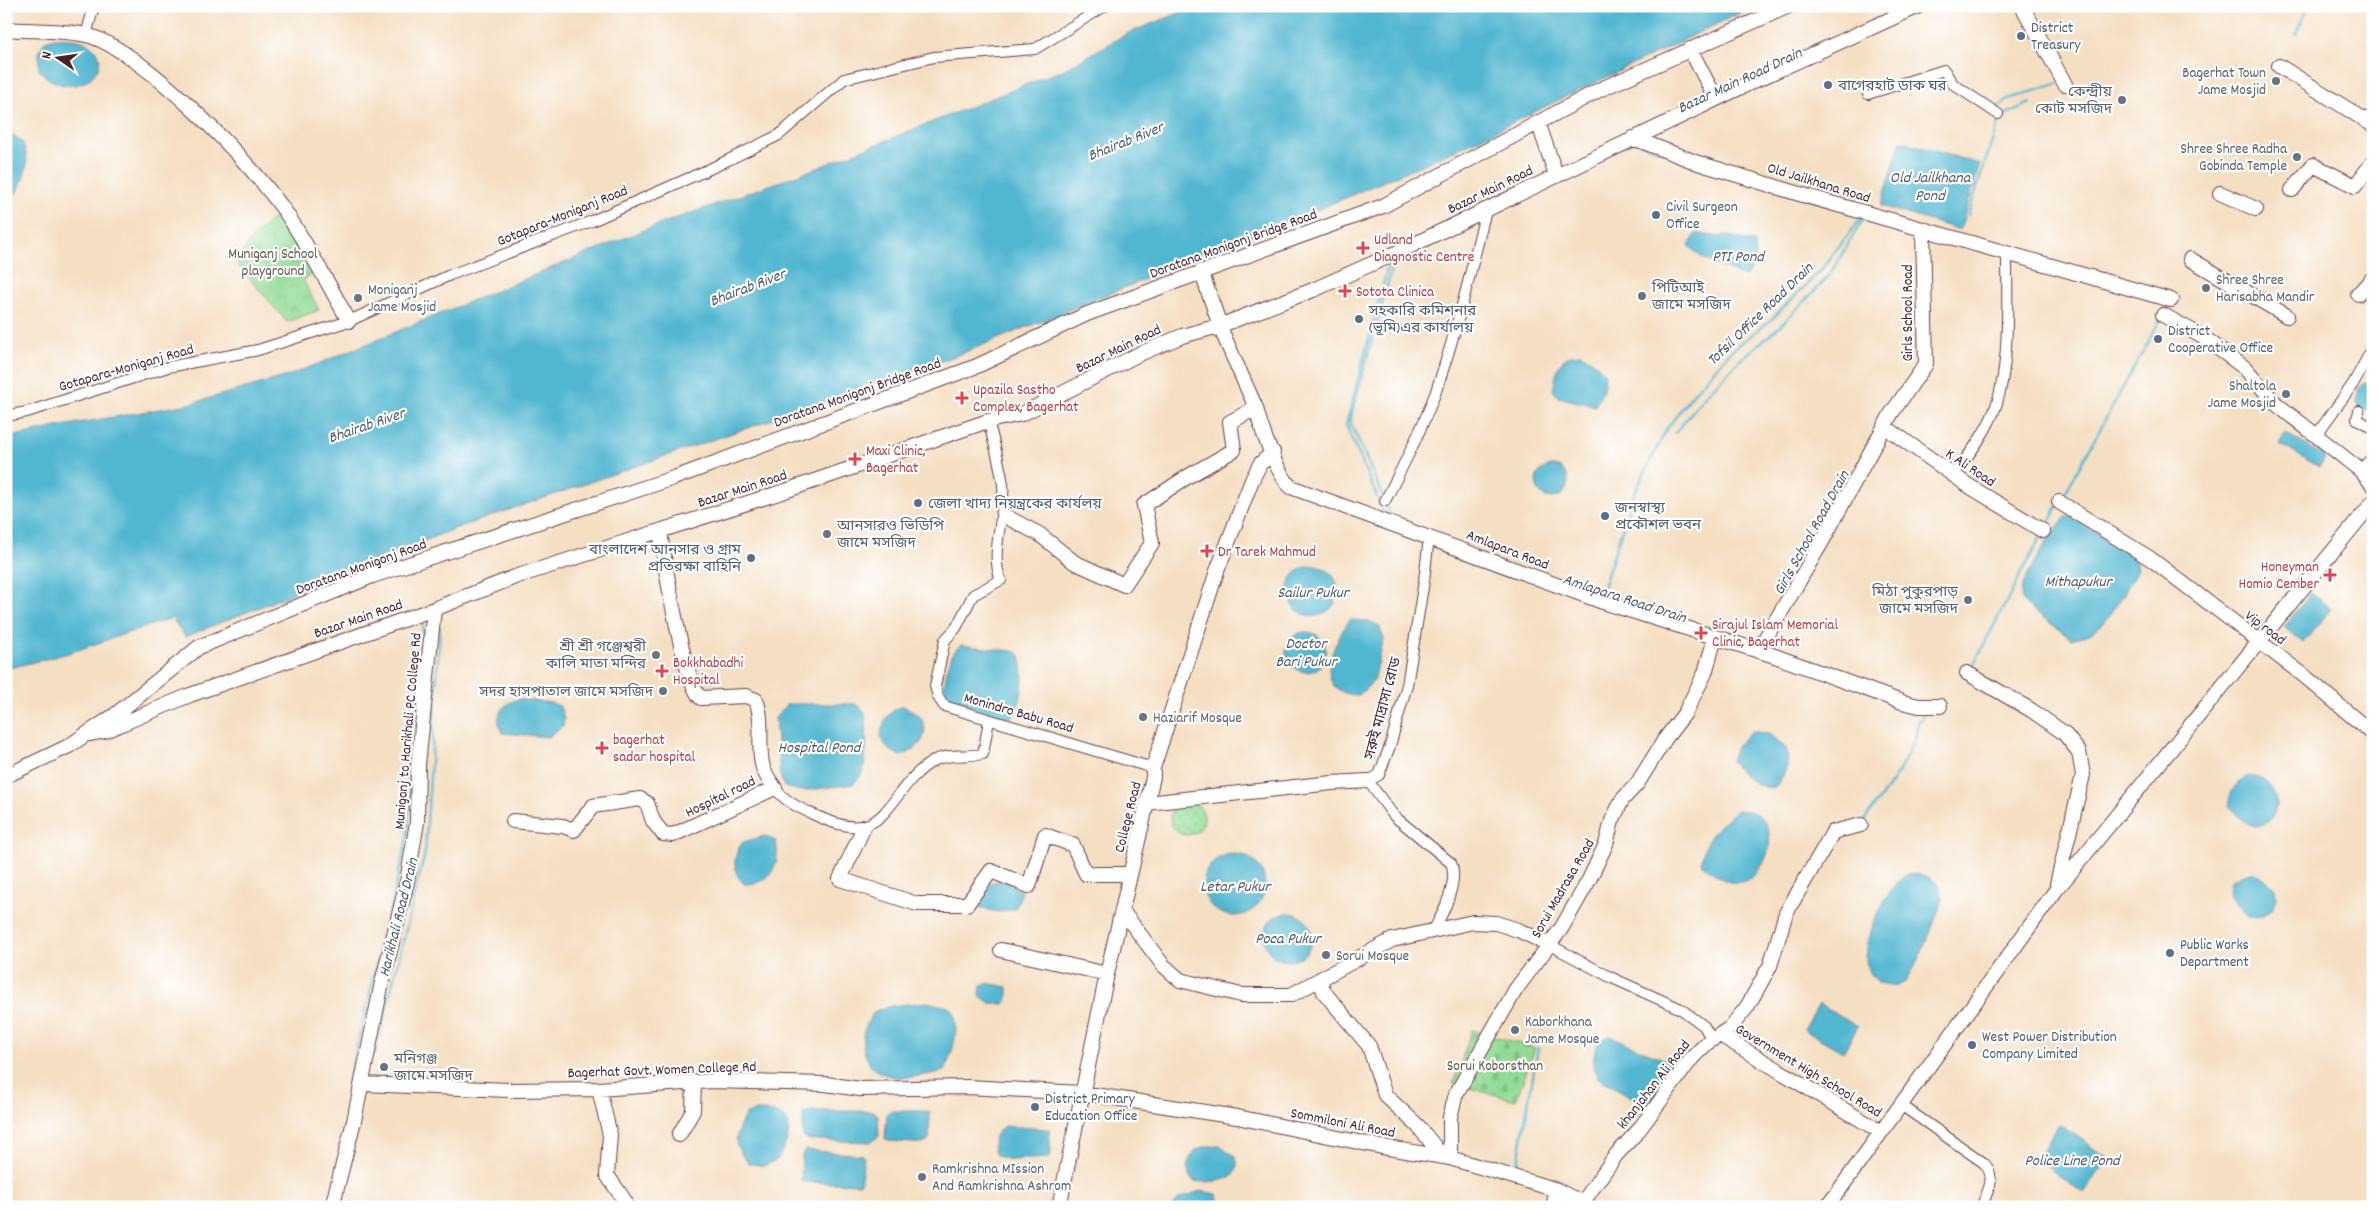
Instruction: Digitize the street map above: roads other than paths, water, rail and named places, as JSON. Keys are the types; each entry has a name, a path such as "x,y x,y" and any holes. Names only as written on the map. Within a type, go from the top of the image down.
{"street":[{"path":"86,35 94,6"},
{"name":"Gotapara-Moniganj Road","path":"6,416 27,412 168,367 258,350 349,321 450,275 592,221 714,167 778,135 844,79 934,57 1035,49 1105,6"},
{"name":"Doratana Monigonj Bridge Road","path":"674,478 977,366 1087,314 1383,206 1599,90 1789,6"},
{"name":"Bazar Main Road","path":"85,735 105,731 190,695 434,609 515,577 660,532 988,421 1022,414 1137,355 1182,336 1220,326 1313,290 1396,253 1633,138 1919,6"},
{"path":"2022,6 2065,84"},
{"path":"6,29 86,35 111,46 159,79 236,152 288,215 349,321"},
{"path":"1690,50 1716,99"},
{"path":"2279,66 2373,125"},
{"path":"1868,94 1944,70 1953,84 1998,114"},
{"path":"1538,122 1556,175"},
{"name":"Old Jailkhana Road","path":"1633,138 1698,163 2171,300"},
{"path":"2292,190 2313,166 2355,186 2373,162"},
{"path":"2220,193 2256,209"},
{"path":"1385,501 1411,451 1435,394 1458,321 1486,210"},
{"name":"Girls School Road","path":"1758,651 1824,540 1884,426 1902,396 1926,364 1924,230"},
{"path":"1953,475 1983,433 1997,404 2006,340 2007,254"},
{"path":"2190,259 2287,316"},
{"name":"Amlapara Road","path":"1201,271 1220,326 1242,380 1256,408 1259,421 1273,452 1278,469 1285,481 1299,491 1600,601 1758,651 1902,702 1920,706 1940,706"},
{"path":"2358,294 2373,278"},
{"path":"2162,315 2203,337 2246,368 2275,403 2317,434 2360,470 2373,485"},
{"path":"2317,434 2353,384 2373,347"},
{"path":"1003,515 1039,534 1074,562 1124,585 1152,543 1144,505 1234,450 1230,422 1256,408"},
{"path":"2359,412 2357,419 2373,428"},
{"name":"Monindro Babu Road","path":"988,421 1003,485 1003,515 996,562 1002,580 973,595 956,628 945,640 935,686 938,697 944,706 1153,768"},
{"name":"K Ali Road","path":"1884,426 1953,475 2043,531"},
{"name":"College Road","path":"1059,1207 1107,974 1123,912 1129,874 1147,803 1153,768 1168,728 1189,654 1234,525 1260,464 1273,452"},
{"path":"2360,470 2373,457"},
{"name":"Doratana Monigonj Road","path":"6,776 69,746 115,716 199,647 372,576 674,478"},
{"name":"Vip road","path":"2059,502 2151,559 2302,674 2373,734"},
{"path":"1827,1207 2056,890 2373,502"},
{"name":"Hospital road","path":"514,821 562,826 574,830 592,806 640,798 647,803 653,821 663,834 673,835 774,788 764,772 760,721 756,700 746,696 701,698 696,694 690,680 677,623 660,532"},
{"name":"সরুই মাদ্রাসা রোড","path":"1429,537 1407,686 1390,746 1379,775 1368,781 1394,816 1450,863 1454,870 1445,910 1433,931"},
{"name":"Munigonj to Harikhali PC College Rd","path":"332,1207 362,1084 373,1018 408,882 417,822 418,765 434,609"},
{"name":"Sorui Madrasa Road","path":"1447,1157 1450,1117 1456,1094 1516,989 1550,945 1589,880 1606,844 1612,821 1622,800 1637,784 1665,739 1685,712 1704,673 1715,638"},
{"path":"1966,673 2040,716 2064,733 2079,752 2083,775 2056,890"},
{"path":"774,788 783,799 836,825 846,828 864,827 875,822 888,809 910,780 940,757 983,754 989,720"},
{"path":"1147,803 1332,783 1368,781"},
{"name":"khanjahan Ali Road","path":"1587,1204 1616,1155 1638,1131 1692,1058 1716,1037 1730,1028 1747,1007 1770,966 1786,913 1832,832 1861,825"},
{"path":"864,827 840,878 917,904 967,904 991,872 1029,886 1045,835 1073,845 1086,874 1129,874"},
{"path":"1123,912 1163,965 1180,980 1240,995 1291,995 1392,940 1473,922 1496,923 1518,930 1550,945 1693,1017 1716,1037"},
{"path":"1001,950 1107,974"},
{"path":"1320,979 1324,992 1369,1046 1385,1095 1447,1157"},
{"name":"Government High School Road","path":"1716,1037 1881,1132"},
{"path":"679,1135 693,1111 694,1082"},
{"name":"Bagerhat Govt. Women College Rd","path":"362,1084 510,1090 599,1089 694,1082 826,1084 860,1089 967,1087 1082,1093"},
{"path":"599,1089 610,1135 607,1175 624,1201 625,1207"},
{"name":"Sommiloni Ali Road","path":"1082,1093 1237,1118 1382,1147 1447,1157 1558,1190 1587,1204"},
{"path":"1901,1105 1984,1162 1990,1169 1992,1176 1981,1207"},
{"path":"1553,1207 1558,1190"}],"water":[{"name":"Bhairab River","path":"1197,6 1754,6 1456,150 1329,205 953,357 454,529 185,637 172,618 69,653 6,669 6,438 61,426 189,404 288,376 649,228 809,171 1065,69 1128,33"},
{"path":"55,38 79,40 95,49 99,58 98,68 91,77 81,84 68,85 53,81 39,70 39,51 45,41"},
{"path":"6,134 14,136 24,146 27,161 20,187 6,207"},
{"name":"Old Jailkhana Pond","path":"1901,141 1980,164 1960,230 1881,206"},
{"name":"PTI Pond","path":"1696,233 1720,237 1724,235 1754,242 1755,262 1753,267 1743,276 1701,257 1689,246"},
{"path":"1581,354 1593,361 1605,373 1603,390 1595,406 1558,397 1553,390 1557,370 1562,361 1573,355"},
{"path":"2365,383 2373,383 2373,412 2363,410 2357,403 2358,389"},
{"path":"2285,433 2325,456 2319,467 2279,444"},
{"path":"1552,466 1558,467 1563,471 1567,476 1567,488 1563,493 1558,497 1552,498 1546,497 1541,493 1537,488 1536,482 1537,476 1541,471 1546,467"},
{"name":"Mithapukur","path":"2066,517 2071,517 2136,557 2138,568 2116,606 2102,624 2095,631 2087,635 2071,639 2023,602 2021,595 2022,587 2032,567 2047,542"},
{"name":"Sailur Pukur","path":"1308,566 1318,566 1331,573 1338,586 1338,596 1331,609 1318,616 1308,616 1299,612 1292,605 1288,596 1288,586 1292,577 1299,570"},
{"path":"2311,593 2331,609 2303,643 2284,627"},
{"path":"1350,620 1369,621 1379,626 1384,639 1374,681 1359,695 1344,692 1334,686 1330,677 1329,666 1332,654 1343,630"},
{"name":"Doctor Bari Pukur","path":"1306,632 1320,638 1326,652 1320,666 1306,672 1292,666 1286,652 1292,638"},
{"path":"961,645 1012,651 1017,652 1020,656 1023,671 1021,698 1015,713 1010,719 947,700 945,679 949,662 956,649"},
{"path":"519,699 552,703 560,706 564,719 563,726 548,737 502,733 499,721 501,711 508,704"},
{"name":"Hospital Pond","path":"787,704 855,704 863,710 866,727 865,760 862,773 853,784 801,791 784,787 780,775 775,718"},
{"path":"902,706 920,716 924,723 925,731 923,739 918,746 900,756 888,749 881,738 882,728 886,719 893,711"},
{"path":"1751,731 1769,734 1786,748 1788,759 1786,769 1775,787 1762,786 1750,780 1739,771 1731,760 1736,747"},
{"path":"2248,776 2259,778 2268,784 2276,800 2273,816 2267,823 2258,827 2247,823 2228,807 2234,789 2239,782"},
{"path":"1737,810 1750,811 1762,819 1768,830 1769,842 1767,855 1761,867 1753,876 1742,882 1730,882 1719,877 1701,863 1705,846 1713,833"},
{"path":"765,836 776,841 777,858 775,866 772,872 761,881 744,884 735,869 737,852 743,842"},
{"name":"Letar Pukur","path":"1234,854 1246,857 1256,863 1262,873 1265,885 1262,897 1256,907 1246,913 1234,916 1222,913 1212,907 1206,897 1203,885 1206,873 1212,863 1222,857"},
{"path":"2251,872 2260,875 2275,887 2276,898 2272,910 2259,917 2248,916 2228,896 2231,881"},
{"path":"1914,874 1930,878 1940,886 1941,897 1939,907 1919,957 1905,982 1895,985 1878,983 1867,967 1866,957 1871,932 1882,905 1896,883 1904,876"},
{"path":"1004,880 1022,892 1015,909 1000,912 982,909 979,899 988,883"},
{"name":"Poca Pukur","path":"1283,913 1293,913 1302,917 1308,923 1311,928 1311,946 1302,957 1293,961 1283,961 1274,957 1268,951 1264,942 1264,932 1268,923 1274,917"},
{"path":"987,983 1008,987 1008,1000 1004,1004 990,1003 980,996 981,985"},
{"path":"926,1002 949,1007 954,1012 956,1027 954,1042 944,1071 921,1076 896,1077 885,1075 876,1070 869,1062 863,1044 863,1034 875,1011 891,1006"},
{"path":"1819,1004 1858,1027 1843,1052 1804,1030"},
{"path":"1610,1036 1668,1061 1671,1065 1669,1083 1655,1099 1638,1101 1597,1077 1594,1053 1599,1042"},
{"path":"756,1111 779,1114 785,1118 789,1131 783,1150 777,1160 763,1166 748,1163 739,1150 736,1140 745,1115"},
{"path":"809,1111 873,1111 878,1115 879,1136 871,1142 810,1140 803,1137 803,1114"},
{"path":"890,1111 927,1111 930,1113 929,1139 923,1144 885,1139 887,1113"},
{"name":"Police Line Pond","path":"2060,1124 2108,1158 2083,1193 2036,1159"},
{"path":"1004,1126 1049,1129 1051,1153 1049,1158 1010,1160 997,1156 993,1144"},
{"path":"1207,1146 1220,1146 1235,1156 1236,1172 1231,1176 1216,1181 1193,1181 1187,1168 1189,1160 1195,1151"},
{"path":"806,1150 862,1155 864,1158 860,1184 803,1182 801,1180 802,1155"},
{"path":"1200,1191 1217,1194 1219,1207 1173,1207 1178,1199"}],"waterway":[{"path":"2296,34 2308,6"},
{"path":"1997,109 2008,99 2060,83"},
{"path":"1968,215 2000,117 2030,103"},
{"name":"Amlapara Road Drain","path":"1634,141 1713,170 1863,215 1821,270 1771,320 1732,350 1696,390 1667,428 1633,496 1599,600 1387,520 1346,425 1390,258 1634,141"},
{"path":"1675,433 1704,397 1739,361 1779,327 1829,276 1864,217"},
{"path":"1210,262 1259,244"},
{"path":"1396,253 1351,416 1351,424 1387,505 1392,524 1299,490 1285,480 1278,469 1259,420 1257,408 1242,379 1227,332 1217,326 1309,292 1396,253"},
{"path":"2063,497 2161,318"},
{"path":"2046,527 2058,506"},
{"path":"1970,671 2042,534"},
{"name":"Harikhali Road Drain","path":"415,726 423,623"},
{"name":"Harikhali Road Drain","path":"375,1054 425,853 440,627"},
{"path":"1864,821 1898,773 1915,739 1918,723 1926,711"},
{"name":"Harikhali Road Drain","path":"347,1087 407,839 411,786"},
{"path":"1516,1173 1538,1048"},
{"name":"Harikhali Road Drain","path":"342,1207 353,1152"}],"place":[{"name":"District Treasury","path":"2021,36"},
{"name":"Bagerhat Town Jame Mosjid","path":"2276,81"},
{"name":"বাগেরহাট ডাক ঘর","path":"1828,85"},
{"name":"কেন্দ্রীয় কোট মসজিদ","path":"2122,100"},
{"name":"Shree Shree Radha Gobinda Temple","path":"2297,157"},
{"name":"Civil Surgeon Office","path":"1656,215"},
{"name":"Udland Diagnostic Centre","path":"1363,248"},
{"name":"Shree Shree Harisabha Mandir","path":"2206,288"},
{"name":"Sotota Clinica","path":"1345,291"},
{"name":"পিটিআই জামে মসজিদ","path":"1642,296"},
{"name":"Moniganj Jame Mosjid","path":"358,298"},
{"name":"সহকারি কমিশনার (ভূমি)এর কার্যালয়","path":"1359,319"},
{"name":"District Cooperative Office","path":"2158,339"},
{"name":"Shaltola Jame Mosjid","path":"2286,394"},
{"name":"Upazila Sastho Complex, Bagerhat","path":"962,398"},
{"name":"Maxi Clinic, Bagerhat","path":"855,459"},
{"name":"জেলা খাদ্য নিয়ন্ত্রকের কার্যলয়","path":"918,503"},
{"name":"জনস্বাস্থ্য প্রকৌশল ভবন","path":"1605,516"},
{"name":"আনসারও ভিডিপি জামে মসজিদ","path":"827,534"},
{"name":"Dr Tarek Mahmud","path":"1207,551"},
{"name":"বাংলাদেশ আনসার ও গ্রাম প্রতিরক্ষা বাহিনি","path":"751,558"},
{"name":"Honeyman Homio Cember","path":"2330,575"},
{"name":"মিঠা পুকুরপাড় জামে মসজিদ","path":"1968,600"},
{"name":"Sirajul Islam Memorial Clinic, Bagerhat","path":"1701,633"},
{"name":"শ্রী শ্রী গঞ্জেশ্বরী কালি মাতা মন্দির","path":"656,655"},
{"name":"Bokkhabadhi Hospital","path":"662,671"},
{"name":"সদর হাসপাতাল জামে মসজিদ","path":"663,691"},
{"name":"Haziarif Mosque","path":"1143,717"},
{"name":"bagerhat sadar hospital","path":"602,748"},
{"name":"Public Works Department","path":"2170,953"},
{"name":"Sorui Mosque","path":"1326,955"},
{"name":"Kaborkhana Jame Mosque","path":"1515,1030"},
{"name":"West Power Distribution Company Limited","path":"1972,1045"},
{"name":"মনিগঞ্জ জামে মসজিদ","path":"384,1067"},
{"name":"District Primary Education Office","path":"1035,1107"},
{"name":"Ramkrishna MIssion And Ramkrishna Ashrom","path":"922,1177"}],"water label":[{"name":"Bazar Main Road Drain","path":"1739,79"},
{"name":"Tofsil Office Road Drain","path":"1759,313"},
{"name":"Girls School Road Drain","path":"1810,532"}],"park label":[{"name":"Muniganj School playground","path":"273,262"},
{"name":"Sorui Koborsthan","path":"1495,1065"}]}
